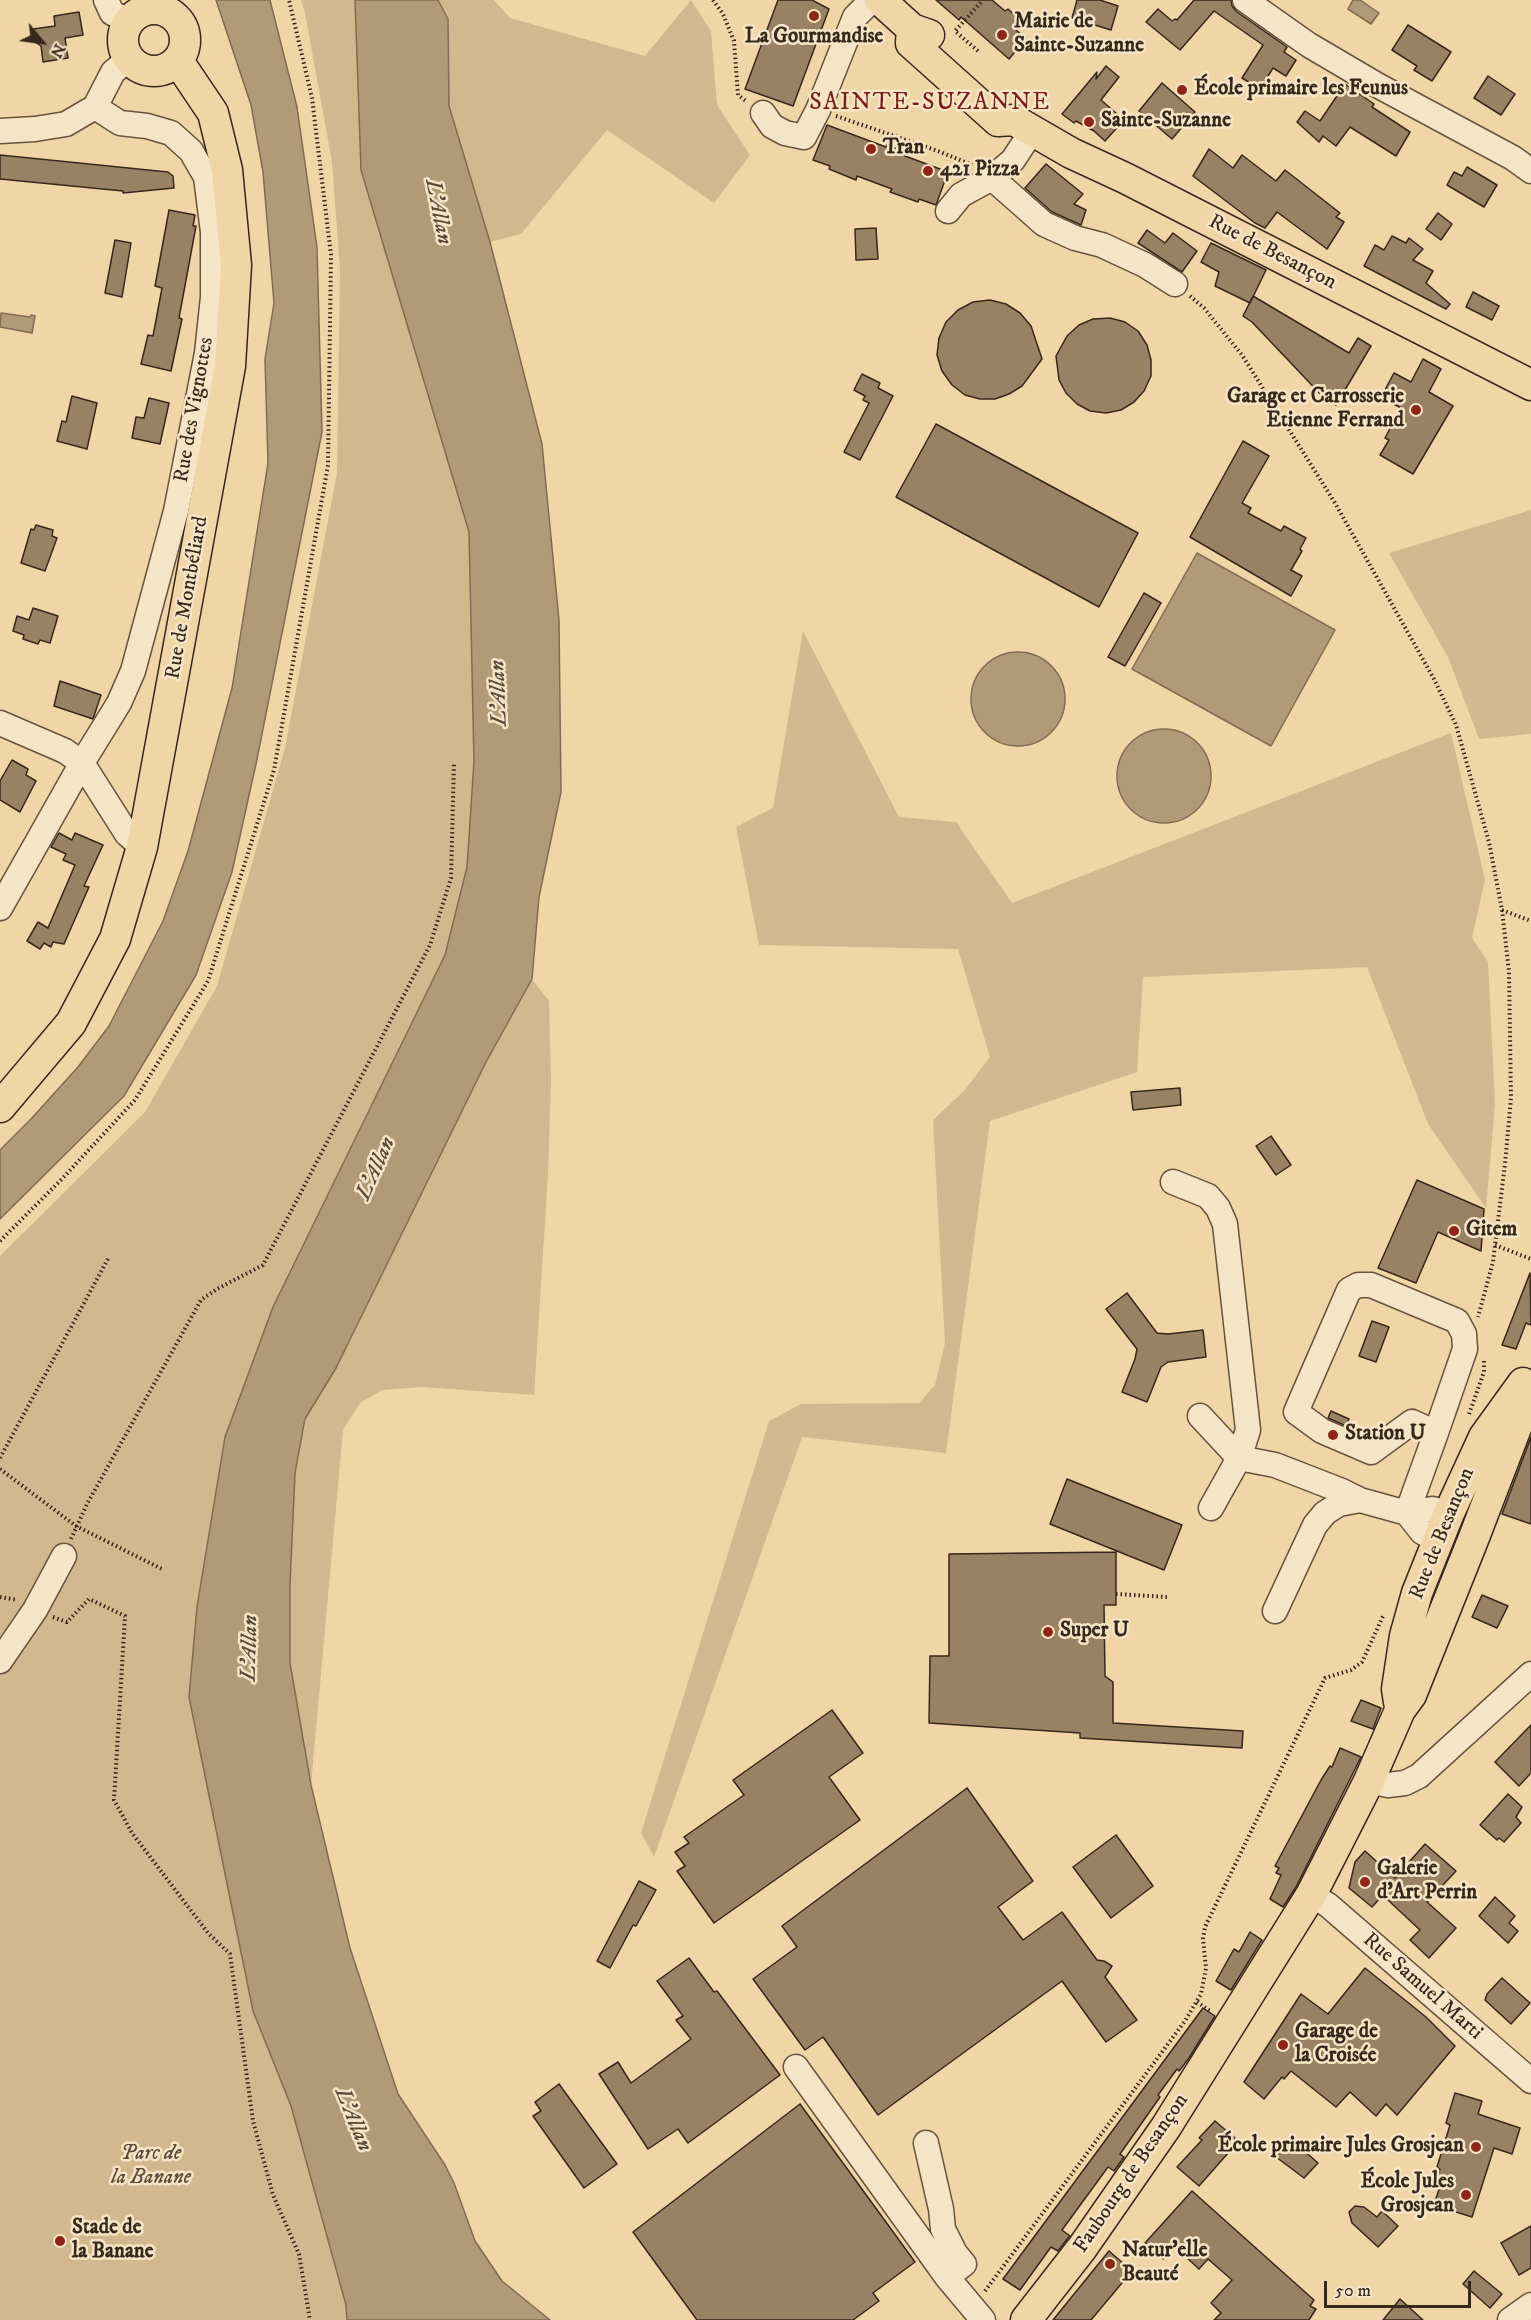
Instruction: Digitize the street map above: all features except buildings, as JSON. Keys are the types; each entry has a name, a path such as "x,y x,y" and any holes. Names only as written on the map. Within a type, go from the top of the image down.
{"main road":[{"name":"Rue de Besançon","path":"880,0 912,29 911,43 998,121 1023,126 1071,153 1125,178 1531,385"},
{"path":"144,10 163,10 180,21 184,31 184,52 169,68 147,71 137,67 129,59 123,40 144,10"},
{"name":"Rue de Montbéliard","path":"0,1107 71,1023 115,939 142,847 230,366 236,265 227,170 213,113 178,61"},
{"name":"Rue de Besançon","path":"1400,1710 1397,1689 1405,1636 1417,1593 1443,1527 1484,1437 1531,1374"},
{"name":"Rue de Besançon","path":"1231,2024 1311,1896 1369,1781 1400,1710 1411,1695 1531,1389"},
{"name":"Faubourg de Besançon","path":"1026,2320 1082,2248 1166,2127 1231,2024"}],"street":[{"path":"106,0 112,13 144,10"},
{"path":"763,113 772,126 785,134 804,137 818,110 855,17 872,0"},
{"path":"1245,0 1309,45 1377,85 1513,158 1531,171"},
{"path":"0,131 66,124 95,107 113,72 129,59"},
{"name":"Rue des Vignottes","path":"0,908 82,763 119,703 133,671 177,505 207,353 213,297 213,232 206,177 191,151 171,133 147,126 120,123 95,107"},
{"path":"948,211 961,195 992,178 1013,160 1023,126"},
{"path":"992,178 1044,224 1075,238 1102,245 1176,284"},
{"path":"0,723 65,751 82,763 127,834 142,847"},
{"path":"1173,1182 1208,1197 1218,1208 1225,1224 1248,1430 1239,1458 1211,1508"},
{"path":"1407,1513 1436,1433 1465,1349 1464,1334 1457,1321 1371,1285 1358,1285 1349,1290 1296,1412 1322,1431 1371,1452 1412,1422 1436,1433"},
{"path":"1200,1416 1239,1458 1275,1465 1360,1500 1407,1513 1432,1509 1443,1527 1473,1540"},
{"path":"1275,1611 1315,1526 1325,1513 1339,1504 1360,1500"},
{"path":"0,1661 35,1610 64,1556"},
{"path":"1369,1781 1388,1785 1406,1783 1419,1776 1531,1674"},
{"name":"Rue Samuel Marti","path":"1311,1896 1328,1905 1531,2081"},
{"path":"796,2067 947,2277 983,2320"},
{"path":"926,2143 941,2209 943,2229 955,2253 964,2264 947,2277"},
{"path":"1510,2320 1531,2305"}],"path":[{"path":"0,1241 60,1181 135,1100 208,981 274,770 328,465 331,255 312,98 290,0"},
{"path":"713,0 723,14 734,41 738,95 763,113"},
{"path":"978,51 955,31 983,0"},
{"path":"818,110 964,160 992,178"},
{"path":"64,1556 76,1526 201,1300 263,1265 430,945 451,878 454,762"},
{"path":"1502,910 1531,921"},
{"path":"1495,1245 1531,1259"},
{"path":"0,1458 109,1257"},
{"path":"0,1469 76,1526 162,1569"},
{"path":"1116,1594 1167,1597"},
{"path":"0,1597 20,1601 35,1610 67,1622 89,1599 125,1616 114,1800 132,1833 208,1933 230,1954 253,2121 273,2195 299,2254 310,2320"}],"green space":[{"name":"Parc de la Banane","path":"301,0 355,0 361,170 469,532 474,761 467,867 445,955 273,1307 225,1437 197,1607 189,1697 253,2011 291,2106 346,2305 347,2320 0,2320 0,1256 145,1112 217,986 285,748 337,473 340,270 332,162"},
{"path":"439,0 494,0 510,18 645,56 691,0 711,31 717,105 750,155 714,203 607,130 521,234 490,242 449,106 448,19"},
{"path":"1531,510 1531,734 1479,739 1448,657 1389,553"},
{"path":"803,631 899,817 956,822 1012,903 1451,733 1485,880 1472,938 1488,962 1495,1104 1486,1208 1428,1124 1367,967 1143,977 1137,1072 990,1121 946,1453 802,1437 654,1857 641,1833 769,1421 801,1404 919,1403 935,1385 945,1343 933,1120 964,1091 990,1057 958,949 759,945 736,827 773,808"},
{"path":"532,979 549,1001 551,1080 548,1175 534,1395 422,1387 382,1390 360,1403 343,1430 311,1785 290,1663 290,1585 295,1473 306,1419 336,1368 486,1062"}],"water":[{"path":"216,0 270,0 297,107 317,247 322,432 256,764 232,872 196,975 124,1096 0,1219 0,1150 78,1067 109,1026 163,921 188,851 232,688 268,463 265,359 274,303 263,172 251,105"},
{"name":"L'Allan","path":"355,0 438,0 448,19 449,106 490,242 542,444 559,620 561,792 539,897 532,979 486,1062 336,1368 305,1419 295,1473 290,1585 290,1663 311,1785 350,1948 398,2094 445,2165 475,2241 502,2281 550,2320 347,2320 346,2305 291,2106 253,2011 189,1697 197,1607 225,1437 273,1307 445,955 467,867 474,761 469,532 361,170"},
{"path":"1353,0 1360,0 1379,13 1371,24 1348,9"},
{"path":"1,313 35,316 32,333 0,327"},
{"path":"1197,553 1335,630 1271,746 1132,669"},
{"path":"1018,652 1036,656 1051,666 1061,681 1065,699 1061,717 1051,732 1036,742 1018,746 1000,742 985,732 975,717 971,699 975,681 985,666 1000,656"},
{"path":"1164,729 1182,732 1197,743 1208,758 1211,776 1208,794 1197,809 1182,820 1164,823 1146,820 1131,809 1120,794 1117,776 1120,758 1131,743 1146,732"}],"place":[{"name":"La Gourmandise","path":"814,16"},
{"name":"Mairie de Sainte-Suzanne","path":"1002,35"},
{"name":"École primaire les Feunus","path":"1182,90"},
{"name":"Sainte-Suzanne","path":"1089,122"},
{"name":"Tran","path":"871,149"},
{"name":"421 Pizza","path":"928,171"},
{"name":"Garage et Carrosserie Etienne Ferrand","path":"1416,410"},
{"name":"Gitem","path":"1454,1231"},
{"name":"Station U","path":"1333,1435"},
{"name":"Super U","path":"1048,1632"},
{"name":"Galerie d'Art Perrin","path":"1365,1882"},
{"name":"Garage de la Croisée","path":"1283,2045"},
{"name":"École primaire Jules Grosjean","path":"1476,2147"},
{"name":"École Jules Grosjean","path":"1466,2195"},
{"name":"Stade de la Banane","path":"60,2241"},
{"name":"Natur'elle Beauté","path":"1110,2264"}],"district":[{"name":"SAINTE-SUZANNE","path":"930,104"}]}
